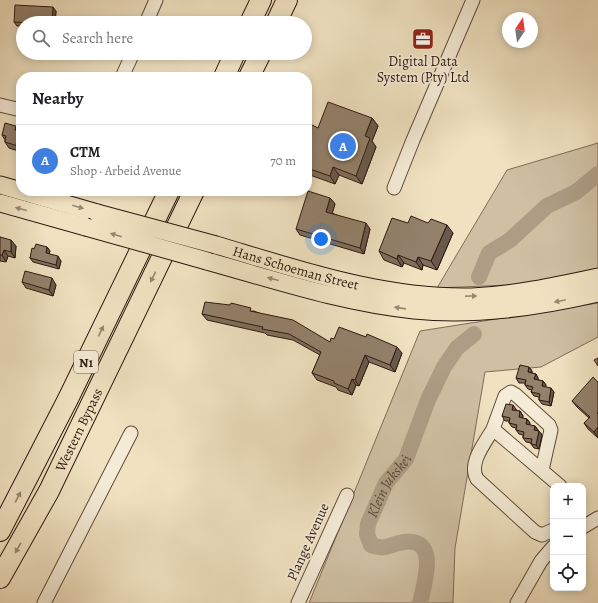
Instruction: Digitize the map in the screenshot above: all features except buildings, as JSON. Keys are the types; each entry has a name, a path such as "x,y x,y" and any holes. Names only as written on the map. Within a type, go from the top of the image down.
{"highway":[{"path":"253,16 261,0"},
{"path":"279,16 287,0"},
{"path":"226,72 232,60"},
{"path":"252,72 258,60"},
{"name":"Western Bypass","path":"0,531 68,399 166,196"},
{"name":"Western Bypass","path":"0,578 49,491 192,196"}],"main road":[{"name":"Hans Schoeman Street","path":"0,185 16,190"},
{"name":"Hans Schoeman Street","path":"38,196 216,246 438,304 494,310 538,305 598,293"},
{"name":"Hans Schoeman Street","path":"0,203 335,296 391,307 438,304 505,295 598,277"}],"street":[{"path":"149,16 156,0"},
{"path":"394,188 473,0"},
{"path":"124,72 130,60"},
{"path":"0,105 16,109"},
{"path":"542,470 551,430 549,425 511,392 505,396 493,429 474,462 474,473 477,479 536,532 542,535 550,531"},
{"path":"493,429 557,483"},
{"path":"44,603 131,433"},
{"name":"Plange Avenue","path":"298,603 347,495"},
{"path":"586,525 598,518"},
{"path":"517,603 541,561 550,550"}],"shaded area":[{"path":"598,143 598,271 532,284 437,288 507,170"},
{"path":"598,303 598,337 541,367 485,372 455,548 453,603 309,603 420,331"}],"waterway":[{"name":"Klein Jukskei","path":"479,277 489,253 510,240 547,206 576,192 598,174"},
{"name":"Klein Jukskei","path":"420,603 427,564 426,554 422,547 415,542 404,542 385,547 371,545 367,534 368,524 386,483 406,459 428,400 444,367 457,348 474,334"}],"place":[{"name":"Digital Data System (Pty) Ltd","path":"423,39"},
{"name":"CTM","path":"343,146"}]}
